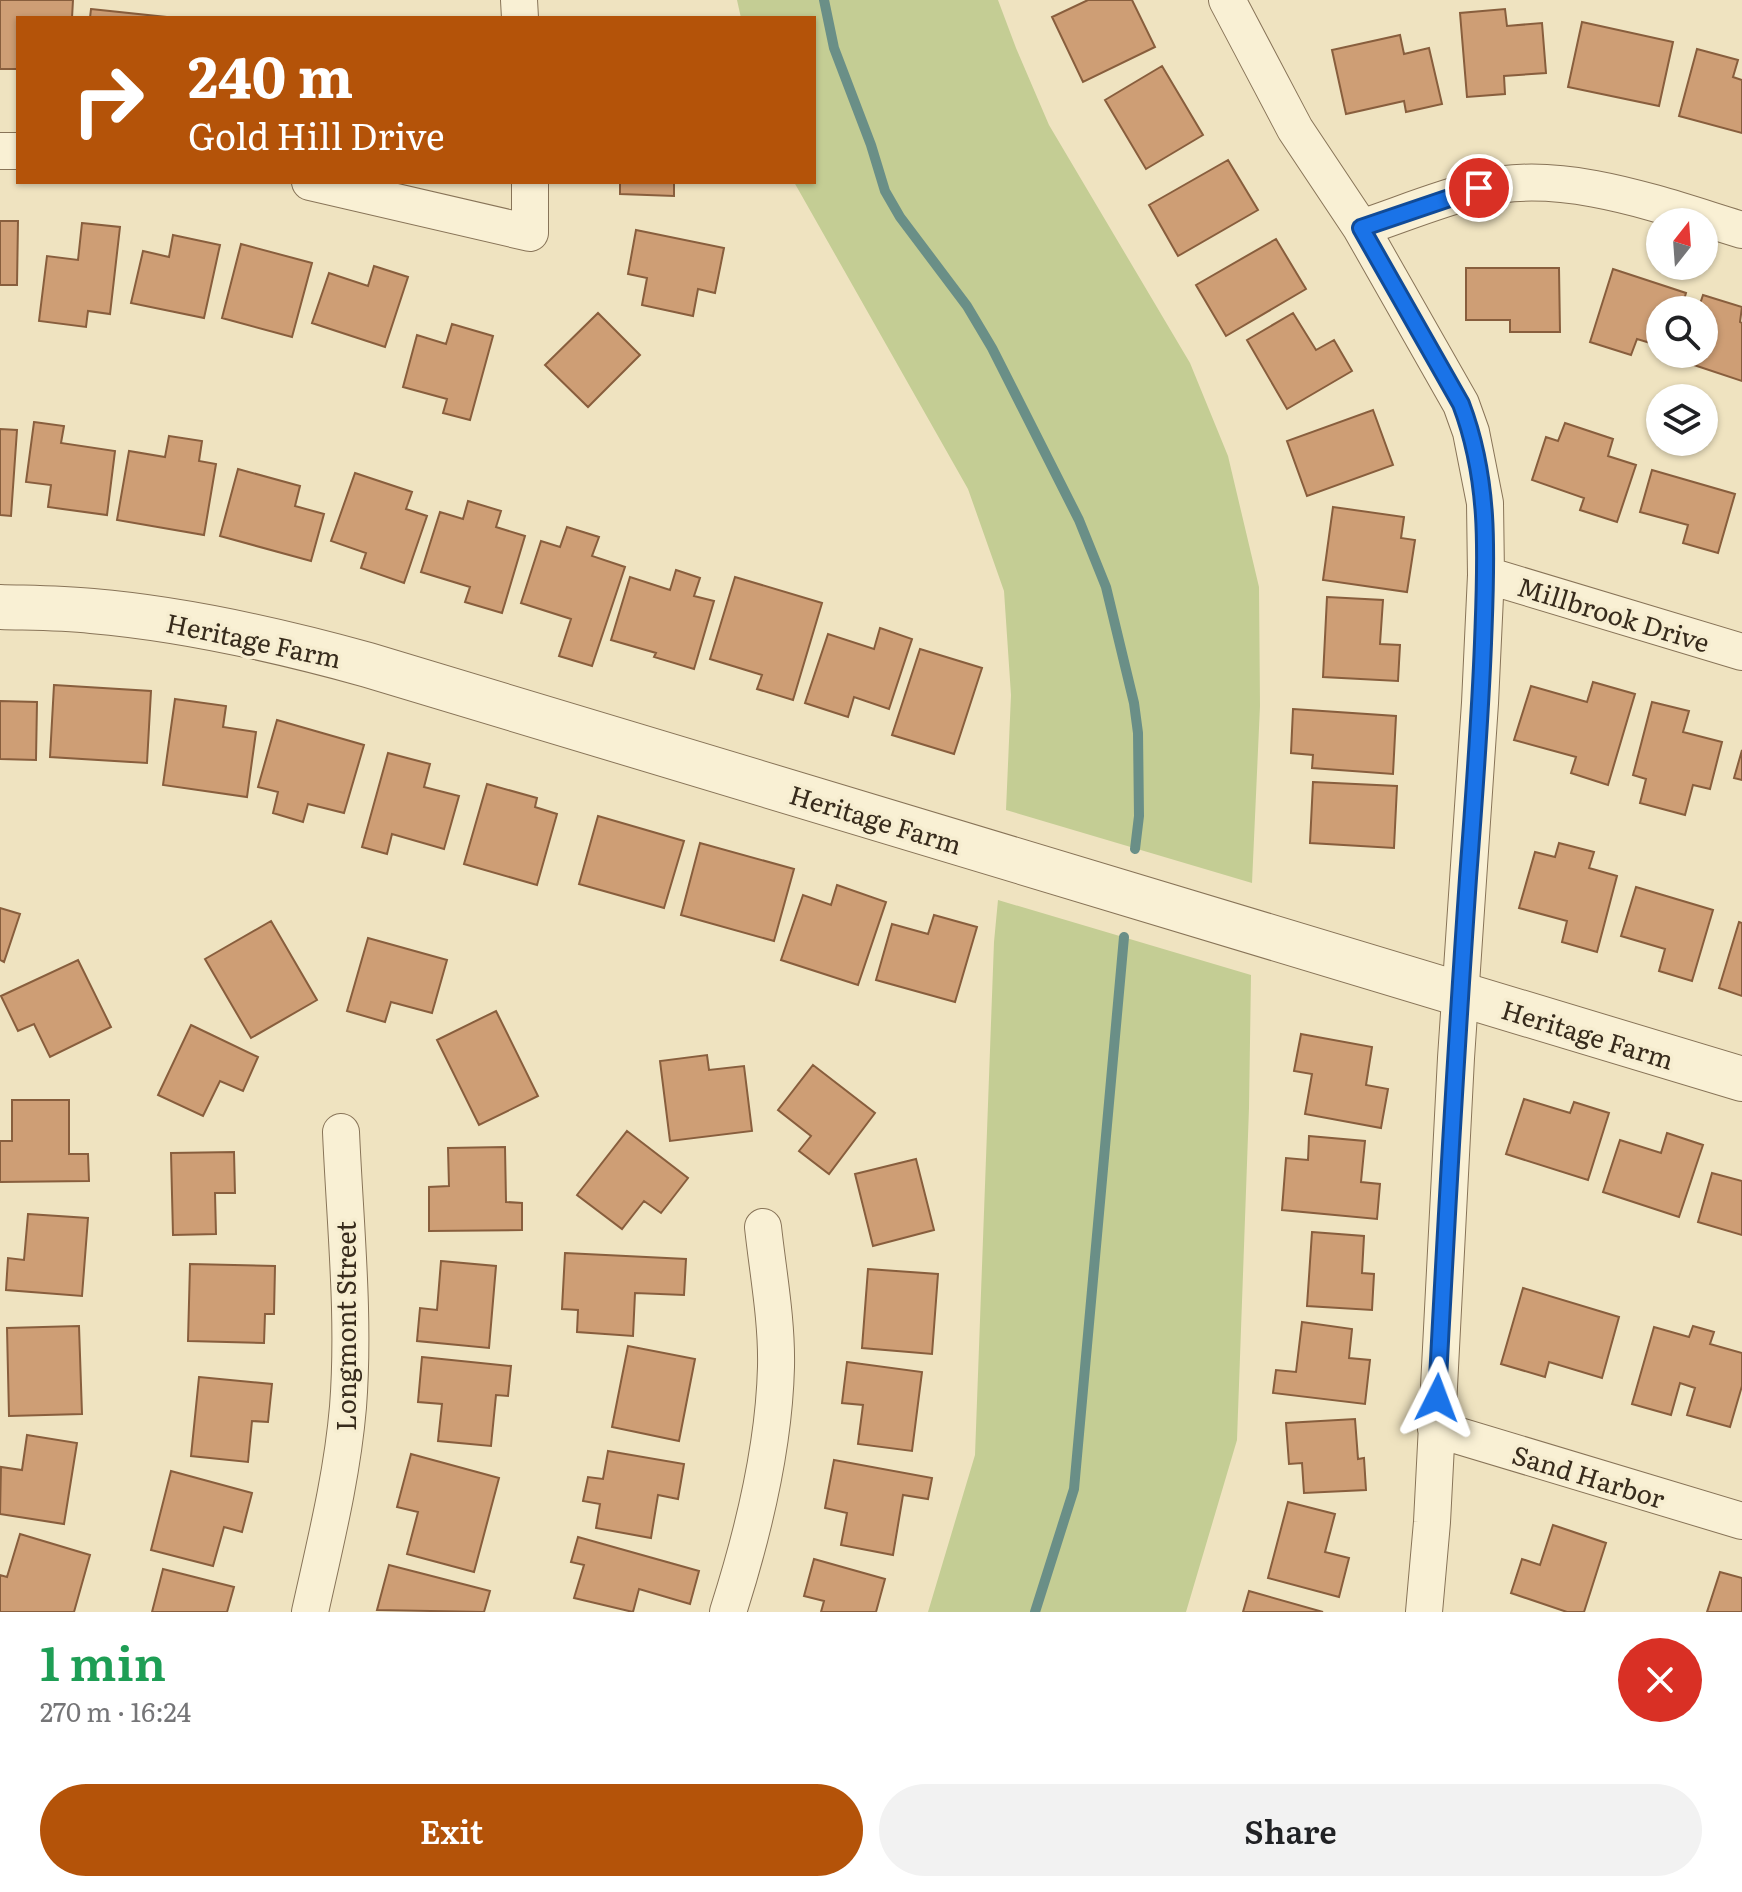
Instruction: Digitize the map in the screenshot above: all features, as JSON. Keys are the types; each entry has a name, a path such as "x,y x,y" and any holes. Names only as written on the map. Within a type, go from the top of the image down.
{"street":[{"path":"1227,0 1295,129 1361,228 1461,404 1471,432 1485,503 1486,575 1480,703 1424,1612"},
{"path":"1361,228 1479,188 1533,183 1640,199 1742,230"},
{"path":"319,184 530,233 530,184"},
{"name":"Millbrook Drive","path":"1486,575 1742,652"},
{"name":"Heritage Farm","path":"0,607 91,611 160,619 307,648 1742,1079"},
{"name":"Longmont Street","path":"310,1612 342,1468 348,1404 349,1336 341,1132"},
{"path":"728,1612 767,1454 776,1367 763,1227"},
{"name":"Sand Harbor","path":"1436,1429 1742,1521"}],"green space":[{"path":"737,0 998,0 1049,125 1190,363 1228,456 1259,587 1260,706 1252,883 1006,810 1011,695 1004,591 968,489 795,184 816,184 816,16 741,16"},
{"path":"998,900 1251,975 1237,1440 1186,1612 928,1612 975,1455"}],"building":[{"path":"0,0 73,0 72,16 16,16 16,69 0,69"},
{"path":"1088,0 1132,0 1155,47 1083,82 1052,17"},
{"path":"91,9 157,16 90,16"},
{"path":"1505,9 1507,26 1542,23 1546,73 1504,76 1505,94 1467,97 1460,13"},
{"path":"1582,22 1673,42 1659,106 1568,87"},
{"path":"1400,35 1404,54 1429,48 1442,104 1406,112 1404,101 1346,114 1332,50"},
{"path":"1697,49 1738,60 1733,77 1742,80 1742,133 1679,116"},
{"path":"1162,66 1203,135 1146,169 1105,100"},
{"path":"1228,160 1258,210 1178,256 1149,205"},
{"path":"620,184 674,184 674,196 620,194"},
{"path":"0,221 18,221 17,285 0,285"},
{"path":"82,223 120,227 110,314 88,311 86,327 39,321 47,256 78,260"},
{"path":"636,230 724,248 715,293 698,289 693,316 642,305 647,278 628,274"},
{"path":"173,235 220,245 204,318 131,303 143,251 169,257"},
{"path":"1276,239 1306,289 1226,336 1196,285"},
{"path":"241,244 312,263 292,337 222,318"},
{"path":"374,266 408,277 385,347 312,323 329,273 368,286"},
{"path":"1466,268 1559,268 1560,332 1510,332 1510,320 1466,320"},
{"path":"1613,269 1686,293 1685,296 1646,296 1646,342 1637,339 1631,355 1590,342"},
{"path":"1718,300 1742,307 1742,381 1703,368 1718,368"},
{"path":"598,313 640,355 588,407 545,365"},
{"path":"1293,313 1316,350 1334,340 1352,371 1287,409 1247,340"},
{"path":"452,324 493,336 470,420 443,413 447,399 403,387 417,335 446,344"},
{"path":"1373,410 1393,465 1307,496 1287,441"},
{"path":"34,422 64,426 61,443 115,451 107,515 48,507 51,485 26,482"},
{"path":"1565,423 1613,439 1608,456 1636,465 1617,522 1580,510 1584,498 1532,480 1546,437 1558,441"},
{"path":"0,429 17,430 11,516 0,515"},
{"path":"169,436 202,441 199,461 216,464 204,535 117,520 129,451 165,457"},
{"path":"238,469 300,486 295,506 324,514 311,561 220,536"},
{"path":"1652,470 1735,494 1718,553 1683,543 1688,525 1640,512"},
{"path":"355,473 412,492 406,509 427,516 404,583 361,568 366,553 331,541"},
{"path":"468,501 501,511 496,527 525,536 502,613 465,602 470,587 421,572 440,512 463,519"},
{"path":"1333,507 1404,517 1401,538 1415,540 1407,592 1323,580"},
{"path":"567,527 599,537 592,556 625,567 592,666 559,656 571,619 521,603 541,541 560,547"},
{"path":"676,570 700,578 694,596 714,601 694,669 654,657 656,653 611,640 630,577 670,590"},
{"path":"735,577 822,603 793,700 757,689 762,675 710,659"},
{"path":"1327,597 1383,600 1380,644 1400,645 1398,681 1323,677"},
{"path":"880,628 912,639 889,709 854,697 848,717 805,703 828,634 874,649"},
{"path":"920,649 982,668 954,754 892,735"},
{"path":"1593,682 1635,694 1608,785 1571,773 1576,757 1514,740 1531,686 1587,702"},
{"path":"54,685 151,691 147,763 50,757"},
{"path":"175,699 226,706 223,727 256,732 247,797 163,785"},
{"path":"0,701 37,702 36,760 0,759"},
{"path":"1652,702 1689,711 1683,732 1722,742 1710,789 1693,785 1685,815 1640,803 1646,779 1633,775"},
{"path":"1293,709 1396,716 1393,774 1312,768 1313,755 1291,753"},
{"path":"277,720 364,745 344,813 308,804 303,822 273,813 278,792 258,787"},
{"path":"1742,750 1742,780 1734,778"},
{"path":"388,753 430,764 424,787 459,796 444,849 392,834 387,854 362,847"},
{"path":"1313,782 1397,786 1394,848 1310,843"},
{"path":"487,784 537,798 535,807 557,814 537,885 464,864"},
{"path":"598,816 684,841 664,908 579,884"},
{"path":"700,843 794,869 774,941 681,915"},
{"path":"1559,843 1594,852 1589,868 1617,876 1597,952 1562,942 1567,921 1519,908 1535,852 1555,857"},
{"path":"837,885 886,902 858,985 781,960 803,895 831,905"},
{"path":"1636,887 1713,910 1692,981 1659,971 1665,949 1621,936"},
{"path":"0,908 20,914 4,962 0,960"},
{"path":"934,915 977,927 955,1002 876,980 892,924 928,934"},
{"path":"271,921 317,1000 251,1038 205,959"},
{"path":"1739,922 1742,923 1742,996 1719,988"},
{"path":"368,938 447,960 432,1013 391,1002 385,1022 347,1011"},
{"path":"78,960 111,1027 50,1057 34,1024 18,1031 1,996"},
{"path":"496,1011 538,1096 479,1125 437,1040"},
{"path":"191,1025 258,1057 243,1091 220,1081 203,1116 158,1095"},
{"path":"1301,1034 1372,1047 1366,1085 1388,1089 1381,1128 1305,1114 1312,1074 1294,1071"},
{"path":"707,1055 709,1070 744,1066 752,1131 670,1141 660,1061"},
{"path":"813,1065 875,1113 829,1174 799,1151 811,1136 778,1110"},
{"path":"1524,1099 1570,1113 1574,1102 1609,1113 1588,1180 1506,1154"},
{"path":"12,1100 69,1100 69,1154 88,1154 89,1181 0,1182 0,1141 12,1141"},
{"path":"627,1131 688,1178 661,1213 644,1201 622,1229 577,1195"},
{"path":"1667,1133 1703,1145 1679,1217 1603,1192 1620,1140 1661,1153"},
{"path":"1309,1136 1365,1141 1361,1182 1380,1184 1377,1219 1282,1210 1286,1158 1308,1160"},
{"path":"505,1147 506,1202 522,1203 522,1230 429,1231 429,1187 449,1186 448,1148"},
{"path":"234,1152 235,1193 215,1193 216,1234 173,1235 171,1153"},
{"path":"916,1159 934,1230 873,1246 855,1174"},
{"path":"1712,1173 1742,1181 1742,1235 1698,1222"},
{"path":"28,1214 88,1218 82,1296 6,1290 8,1258 24,1260"},
{"path":"1312,1232 1364,1236 1362,1273 1374,1274 1372,1310 1307,1306"},
{"path":"565,1253 686,1259 684,1295 635,1293 633,1336 577,1332 578,1310 562,1309"},
{"path":"441,1261 496,1266 489,1348 417,1341 420,1308 437,1310"},
{"path":"190,1264 275,1266 274,1314 265,1314 264,1343 188,1341"},
{"path":"868,1269 938,1274 932,1354 862,1348"},
{"path":"1523,1288 1619,1317 1602,1378 1549,1362 1545,1377 1501,1364"},
{"path":"1302,1322 1352,1329 1349,1358 1370,1360 1365,1404 1273,1393 1276,1370 1296,1372"},
{"path":"79,1326 82,1414 9,1416 7,1328"},
{"path":"1693,1326 1714,1332 1710,1344 1742,1353 1742,1386 1730,1427 1687,1415 1695,1388 1680,1383 1671,1415 1632,1404 1654,1327 1689,1337"},
{"path":"628,1346 695,1359 679,1441 612,1427"},
{"path":"422,1357 511,1366 508,1396 496,1395 491,1446 438,1441 442,1404 418,1402"},
{"path":"847,1362 922,1372 912,1451 858,1444 863,1405 842,1403"},
{"path":"199,1377 272,1384 268,1422 252,1421 248,1462 191,1456"},
{"path":"1355,1419 1358,1459 1364,1458 1366,1490 1304,1493 1302,1463 1289,1464 1286,1423"},
{"path":"27,1435 77,1443 64,1524 0,1514 1,1467 22,1470"},
{"path":"608,1451 684,1464 678,1499 658,1495 651,1538 596,1528 600,1504 583,1501 588,1477 603,1479"},
{"path":"411,1454 499,1478 474,1572 407,1554 418,1512 397,1507"},
{"path":"834,1460 932,1478 928,1499 903,1495 893,1555 841,1545 847,1513 825,1508"},
{"path":"171,1471 252,1493 242,1532 224,1527 213,1566 151,1550"},
{"path":"1288,1502 1335,1514 1325,1552 1349,1558 1339,1597 1268,1578"},
{"path":"1553,1525 1606,1543 1584,1612 1567,1612 1511,1593 1522,1559 1540,1565"},
{"path":"20,1534 90,1555 74,1612 0,1612 0,1575 7,1577"},
{"path":"578,1537 699,1571 690,1604 639,1589 633,1612 574,1598 584,1565 571,1562"},
{"path":"814,1559 885,1579 876,1612 821,1612 824,1601 804,1596"},
{"path":"389,1565 490,1591 484,1612 377,1610"},
{"path":"163,1569 234,1587 227,1612 152,1612"},
{"path":"1720,1572 1742,1578 1742,1612 1707,1612"},
{"path":"1249,1591 1323,1612 1243,1612"}],"waterway":[{"path":"824,0 834,48 885,191 900,217 967,306 992,348 1079,520 1106,587 1134,703 1138,733 1139,816 1135,849"},
{"path":"1035,1612 1074,1489 1124,937"}],"route":[{"path":"1437,1398 1480,703 1486,575 1485,503 1471,432 1461,404 1361,228 1479,188"}]}
